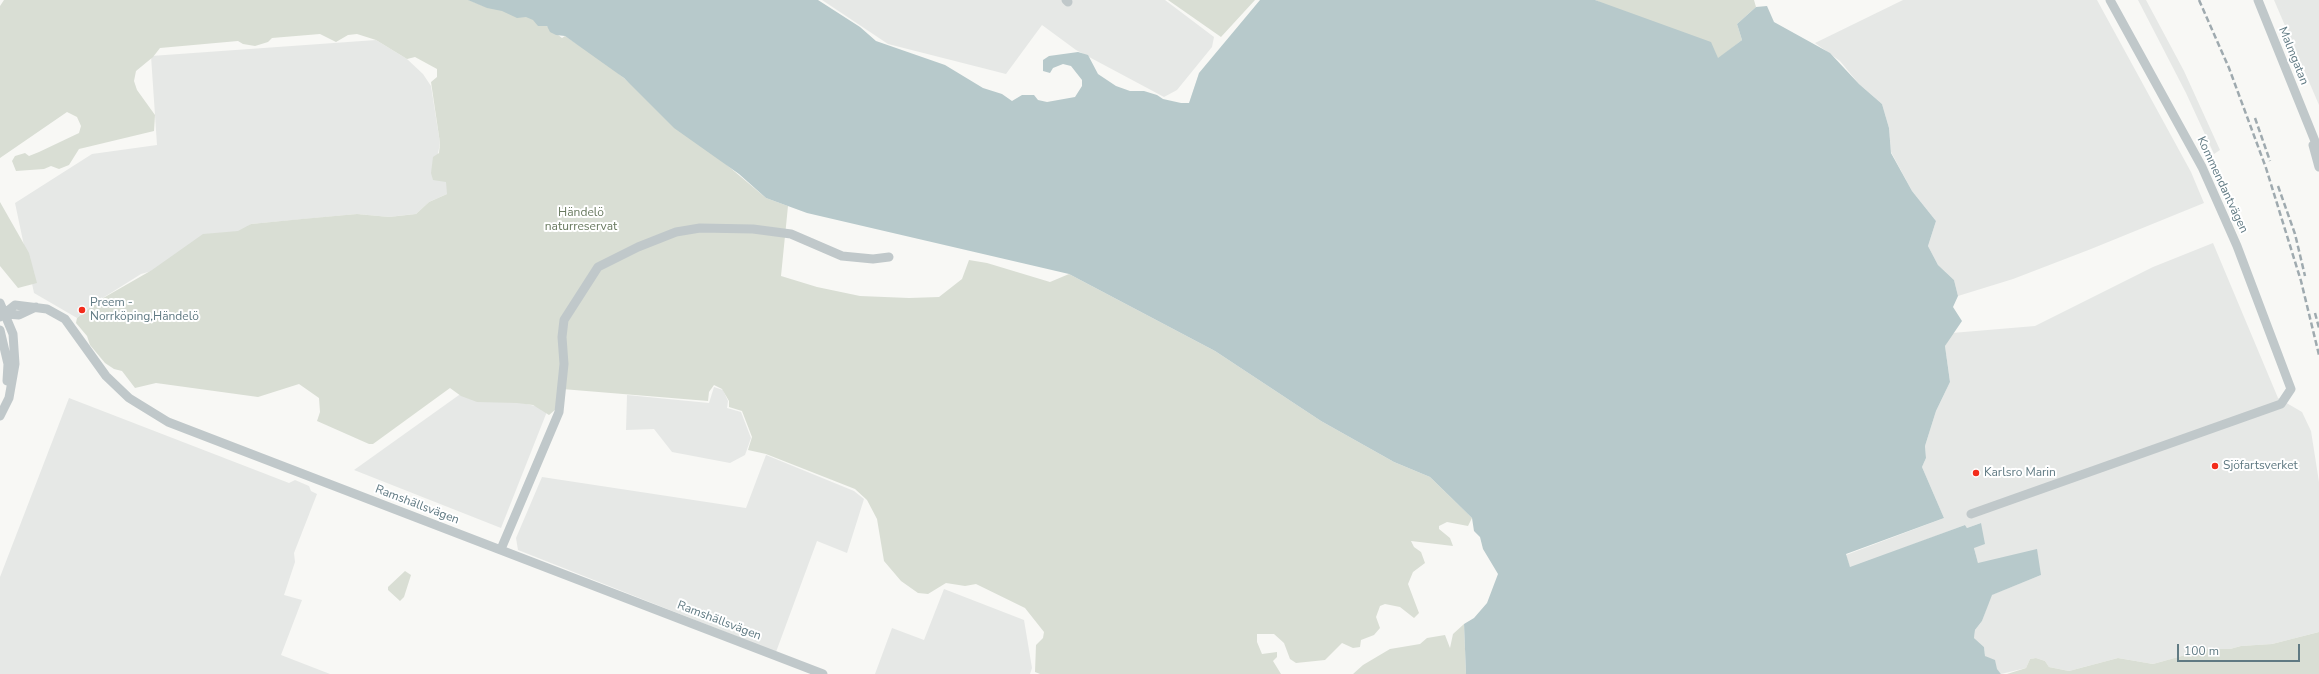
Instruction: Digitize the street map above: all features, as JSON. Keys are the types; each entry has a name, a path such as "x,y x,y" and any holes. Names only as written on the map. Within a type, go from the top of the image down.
{"street":[{"name":"Kommendantvägen","path":"1971,514 2281,404 2291,390 2237,246 2202,167 2110,0"},
{"name":"Malmgatan","path":"2258,0 2319,151"},
{"name":"Malmgatan","path":"2306,120 2319,167"},
{"path":"502,549 559,412 564,364 562,337 564,320 598,268 638,247 676,232 700,228 753,229 791,234 842,256 873,259 889,258"},
{"path":"0,303 3,316 12,334 15,364 9,398 0,416"},
{"name":"Ramshällsvägen","path":"3,316 19,315 37,306 65,319 106,376 129,398 168,422 502,549 823,674"},
{"path":"0,330 8,364 0,416"}],"shaded area":[{"path":"468,0 818,0 860,27 876,41 945,65 983,88 1002,94 1012,101 1022,95 1034,95 1038,100 1047,102 1075,97 1082,86 1082,80 1071,66 1063,64 1053,68 1050,73 1043,71 1043,60 1049,56 1078,52 1088,55 1098,74 1116,86 1130,91 1144,91 1157,95 1163,99 1181,103 1189,103 1199,73 1260,0 1595,0 1711,42 1718,58 1742,40 1737,24 1756,7 1767,6 1774,22 1830,53 1859,84 1882,104 1889,128 1891,153 1912,191 1936,221 1928,246 1938,265 1954,280 1958,296 1953,307 1962,321 1945,346 1950,382 1936,411 1925,446 1926,458 1922,467 1944,518 1846,554 1850,567 1965,525 1967,528 1981,523 1985,544 1974,548 1978,563 2037,549 2041,575 1992,595 1982,621 1975,630 1974,638 1984,647 1985,656 1995,660 1997,669 2001,674 1466,674 1464,624 1474,618 1487,603 1498,574 1483,549 1480,537 1474,531 1472,518 1430,477 1394,462 1321,421 1215,351 1069,274 807,213 766,198 739,174 674,128 624,78 565,36 556,35 550,32 547,26 538,26 533,20 526,17 517,18 502,11 487,8"},
{"path":"822,0 1165,0 1214,37 1212,47 1177,90 1164,97 1076,50 1042,25 1006,74 888,44"},
{"path":"1903,0 2097,0 2191,172 2204,203 2013,279 1958,296 1954,280 1938,265 1928,246 1936,221 1912,191 1891,152 1889,128 1882,104 1859,84 1840,61 1815,43"},
{"path":"2138,0 2146,0 2184,71 2220,150 2214,154 2186,93"},
{"path":"2274,0 2319,0 2319,105"},
{"path":"376,40 407,59 423,74 431,86 440,143 433,180 442,180 449,183 447,194 429,202 416,214 389,217 357,214 251,224 237,234 159,269 141,274 98,301 77,318 34,293 15,203 92,154 157,145 151,56"},
{"path":"2213,243 2278,398 2302,412 2311,431 2319,482 2319,632 2272,644 2241,646 2230,649 2207,649 2153,664 2118,658 2069,671 2049,667 2045,661 2036,658 2030,659 2026,668 2001,674 1985,656 1984,647 1974,638 1975,630 1982,621 1991,595 2041,575 1978,563 1974,548 1981,523 1967,528 1965,525 1850,568 1846,555 1944,518 1922,467 1926,458 1925,446 1936,411 1950,382 1945,346 1952,333 2035,326 2153,267"},
{"path":"714,387 723,390 728,401 727,408 741,412 751,438 745,455 730,463 672,452 654,429 626,430 627,395 709,403"},
{"path":"466,390 548,409 501,528 354,470"},
{"path":"69,398 289,483 295,480 309,486 311,491 317,494 294,553 295,562 284,595 302,600 281,655 330,674 0,674 0,577"},
{"path":"766,455 854,491 864,499 847,553 817,541 776,652 518,550 516,538 542,477 746,508"},
{"path":"944,589 1024,620 1032,668 1030,674 875,674 892,628 924,640"}],"green space":[{"name":"Händelö naturreservat","path":"4,0 469,0 486,7 526,15 539,20 562,38 565,36 606,63 766,198 788,206 781,276 817,287 860,296 909,298 939,297 962,279 969,260 987,263 1050,282 1069,274 1215,351 1321,421 1394,462 1430,477 1472,518 1468,526 1447,522 1439,526 1439,529 1450,538 1453,546 1411,541 1414,547 1421,552 1425,563 1413,572 1408,584 1419,613 1414,618 1400,607 1385,604 1380,606 1376,617 1380,628 1374,635 1361,640 1360,647 1353,648 1342,643 1325,660 1296,663 1290,659 1284,643 1274,634 1257,634 1257,642 1262,654 1277,652 1277,657 1273,661 1281,674 1040,674 1035,672 1036,645 1043,638 1044,632 1025,608 976,584 965,586 946,583 928,594 918,593 901,581 884,561 877,519 867,500 855,489 766,454 748,450 752,437 742,411 729,407 729,401 722,389 714,385 709,392 708,401 562,389 555,410 549,415 533,405 477,402 461,396 450,388 373,444 369,444 317,421 320,412 319,398 299,384 258,397 156,383 135,388 122,371 114,369 105,363 90,345 87,336 76,323 77,318 98,301 152,270 203,234 238,231 251,224 302,219 357,214 389,217 416,214 429,202 447,194 446,182 433,180 431,173 433,157 439,153 440,143 431,82 437,77 437,69 415,57 407,59 376,40 357,34 348,35 336,42 320,34 272,38 268,42 255,46 243,44 238,41 160,48 153,57 136,71 134,81 137,90 155,115 154,131 79,149 69,165 59,169 51,166 44,169 16,171 12,161 15,156 25,153 29,156 39,152 79,133 81,126 77,117 67,112 0,158 0,6"},
{"path":"1168,0 1255,0 1221,37"},
{"path":"1595,0 1754,0 1756,7 1737,24 1742,40 1718,59"},
{"path":"0,202 29,253 37,283 18,288 0,266"},
{"path":"405,571 411,575 404,597 400,601 388,590 388,587"},
{"path":"1464,624 1466,674 1353,674 1363,665 1390,649 1420,644 1427,638 1445,635 1450,648 1453,634"},
{"path":"2319,632 2319,674 2007,674 2026,668 2030,659 2036,658 2045,661 2049,667 2069,671 2118,658 2153,664 2207,649 2230,649 2241,646 2272,644"}],"railway":[{"path":"2199,0 2229,68 2266,168 2301,281 2319,355"},
{"path":"2255,118 2270,161"},
{"path":"2278,186 2295,234 2305,276"},
{"path":"2315,313 2319,328"}],"place":[{"name":"Preem - Norrköping,Händelö","path":"82,310"},
{"name":"Sjöfartsverket","path":"2215,466"},
{"name":"Karlsro Marin","path":"1976,473"}]}
